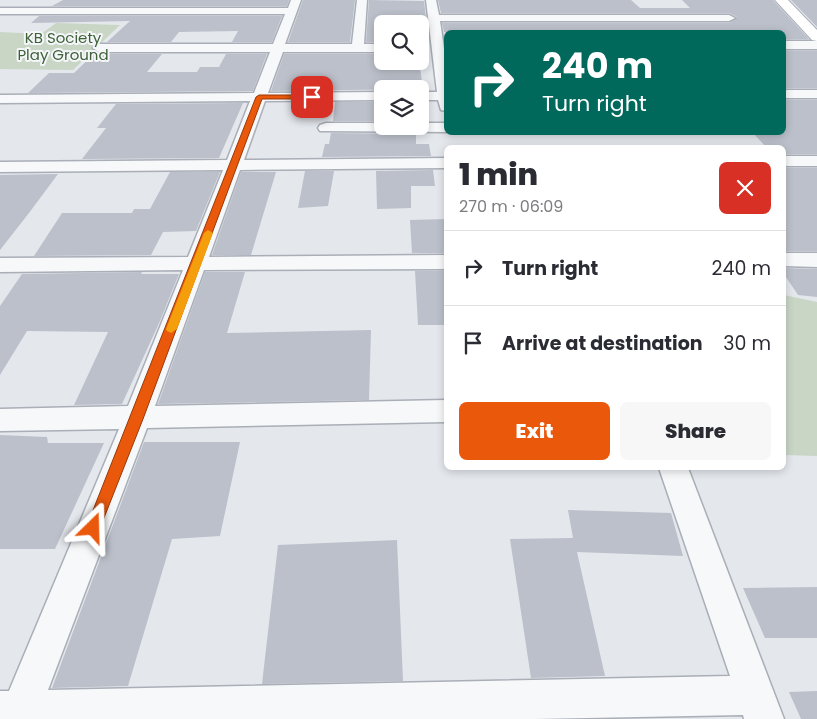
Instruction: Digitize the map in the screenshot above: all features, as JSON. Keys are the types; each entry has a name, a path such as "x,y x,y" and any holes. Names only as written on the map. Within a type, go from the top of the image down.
{"main road":[{"path":"781,0 817,37"}],"street":[{"path":"74,11 88,0"},
{"path":"155,11 165,0"},
{"path":"358,48 362,0"},
{"path":"431,0 444,87"},
{"path":"0,12 173,11 293,6 137,419 12,713 760,707 675,470"},
{"path":"576,6 600,30"},
{"path":"160,24 173,11"},
{"path":"434,18 730,18"},
{"path":"786,45 817,45"},
{"path":"99,48 374,48"},
{"path":"786,94 817,94"},
{"path":"0,99 374,96"},
{"path":"429,97 444,100"},
{"path":"326,128 444,134"},
{"path":"786,161 817,161"},
{"path":"0,167 234,166 444,162"},
{"path":"786,260 817,260"},
{"path":"0,265 444,262"},
{"path":"0,420 137,419 444,411"}],"green space":[{"name":"KB Society Play Ground","path":"56,23 120,25 73,70 0,69 0,32 41,34"},
{"path":"786,295 817,302 817,456 786,455"}],"building":[{"path":"63,0 289,0 287,6 52,6"},
{"path":"303,0 355,0 350,42 288,42"},
{"path":"369,0 424,1 426,15 374,15 374,42 366,42"},
{"path":"438,0 631,0 640,8 690,8 682,0 773,0 809,39 786,39 786,30 444,30 444,32 442,23 729,23 737,17 729,13 441,13"},
{"path":"791,0 817,0 817,27"},
{"path":"39,16 282,16 272,42 232,42 238,31 179,32 171,42 107,42 130,21 31,23"},
{"path":"786,51 817,51 817,88 786,88"},
{"path":"96,52 99,54 162,54 147,72 197,72 200,67 219,67 226,54 267,54 253,91 28,93 49,73 74,73"},
{"path":"284,54 374,54 374,70 420,70 422,80 374,80 374,90 271,91"},
{"path":"786,100 817,100 817,154 786,154 786,145 764,145 755,135 786,135"},
{"path":"335,102 374,102 374,121 333,121"},
{"path":"243,103 219,158 82,159 106,128 97,128 116,104"},
{"path":"331,133 416,135 416,144 429,144 431,156 322,157 325,144 329,144"},
{"path":"786,168 817,168 817,251 786,251"},
{"path":"433,170 435,186 411,186 411,208 377,209 376,171"},
{"path":"305,171 334,171 328,206 298,208"},
{"path":"170,172 220,172 196,231 163,232 151,255 34,256 62,213 132,213 134,209 150,209"},
{"path":"241,172 276,172 251,255 212,255"},
{"path":"58,174 29,213 0,250 0,175"},
{"path":"444,219 444,253 412,253 410,220"},
{"path":"786,268 817,269 817,297 798,295 786,277"},
{"path":"415,271 444,271 444,325 418,325"},
{"path":"142,272 141,274 179,274 122,404 74,405 108,332 27,331 0,375 0,306 22,274"},
{"path":"205,272 245,272 227,333 371,330 369,400 158,404"},
{"path":"0,435 47,437 48,443 104,443 55,549 0,549"},
{"path":"144,442 240,442 220,536 172,539 128,686 52,688"},
{"path":"568,510 671,513 683,556 577,552 605,676 531,678 510,539 573,538"},
{"path":"397,540 403,681 262,684 278,545"},
{"path":"817,587 817,638 765,638 743,588"},
{"path":"817,691 817,719 801,719 789,692"}],"slow traffic":[{"path":"171,329 208,233"}],"route":[{"path":"93,528 137,419 259,97 312,97"}]}
